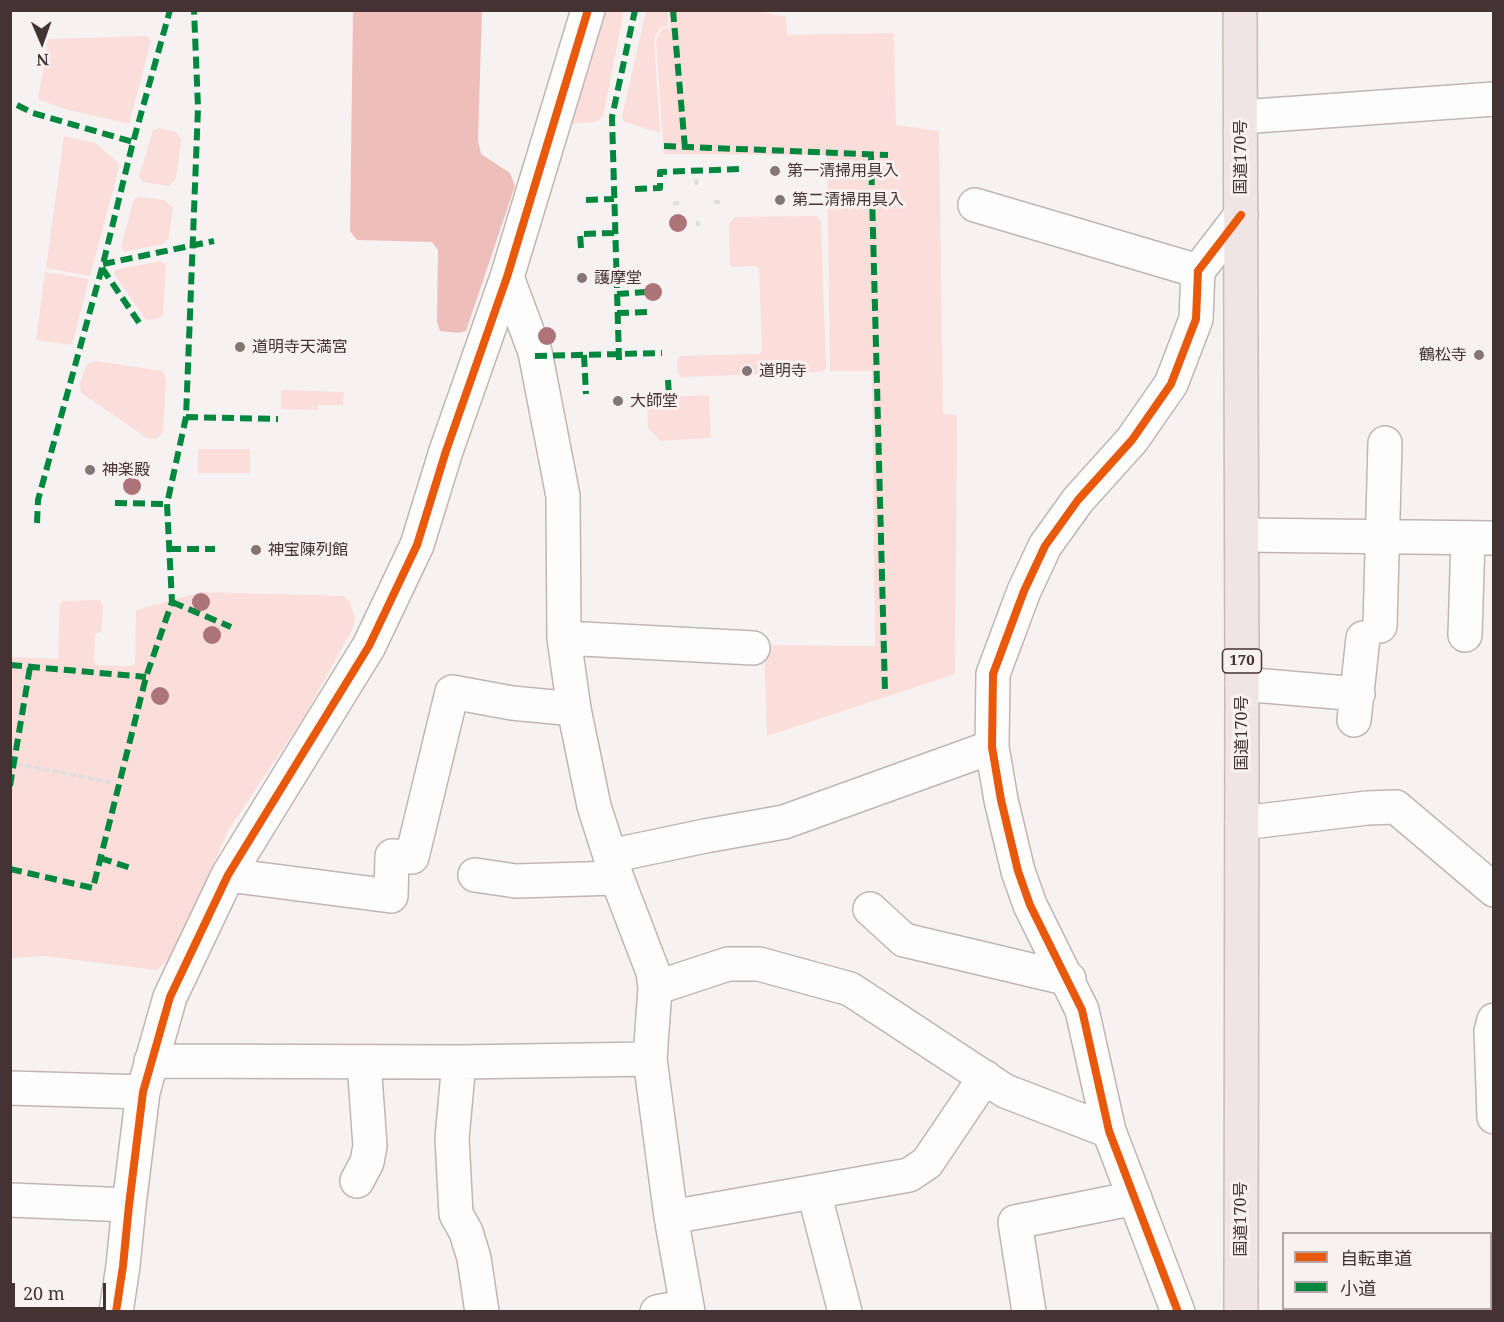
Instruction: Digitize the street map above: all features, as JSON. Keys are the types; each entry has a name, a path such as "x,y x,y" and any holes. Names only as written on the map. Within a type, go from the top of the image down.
{"highway":[{"name":"国道170号","path":"1240,10 1241,1311"}],"street":[{"path":"123,1310 123,1266 129,1205 147,1076 170,998 228,875 369,646 417,545 446,451 507,277 588,10"},
{"path":"1241,117 1493,102"},
{"path":"975,205 1198,271"},
{"path":"1178,1311 1109,1131 1082,1010 1069,979 1030,904 1018,871 1000,800 992,747 993,674 1024,591 1045,546 1059,524 1132,440 1171,384 1196,319 1198,271 1241,215"},
{"path":"507,277 535,352 563,495 564,638 574,709 594,806 653,972 655,988 650,1059 672,1217 677,1310"},
{"path":"1242,684 1356,707 1371,632 1382,537 1385,443"},
{"path":"1242,535 1481,538 1464,635"},
{"path":"564,638 753,648"},
{"path":"228,875 391,896 392,856 412,857 452,692 512,703 574,709"},
{"path":"475,875 516,881 614,867 705,836 784,822 992,747"},
{"path":"1242,823 1367,808 1396,807 1494,890"},
{"path":"870,909 904,940 1069,979"},
{"path":"655,988 728,964 759,964 850,989 1005,1091 1109,1131"},
{"path":"1494,1020 1491,1031 1494,1117"},
{"path":"10,1088 147,1076 364,1062 650,1059"},
{"path":"357,1181 367,1162 370,1146 364,1062"},
{"path":"459,1062 452,1138 456,1214 466,1232 474,1258 482,1311"},
{"path":"672,1217 909,1175 927,1163 985,1077"},
{"path":"814,1192 845,1311"},
{"path":"1029,1311 1015,1222 1135,1198"},
{"path":"10,1200 129,1205"}],"path":[{"path":"696,179 697,185"},
{"path":"714,202 721,202"},
{"path":"673,204 679,203"},
{"path":"19,765 111,783"}],"shaded area":[{"path":"669,10 756,11 786,17 787,35 894,33 896,125 939,131 943,414 957,415 955,674 767,736 764,645 875,646 872,371 830,371 827,155 664,154 656,40 662,29 670,28"},
{"path":"353,11 482,11 478,140 481,154 510,173 515,186 466,331 459,333 440,331 437,322 438,250 432,242 357,240 350,231"},
{"path":"603,11 624,11 603,117 595,122 567,124"},
{"path":"646,11 668,11 668,27 661,27 654,39 660,133 625,122 622,117"},
{"path":"147,36 151,41 129,124 61,108 38,99 48,39"},
{"path":"159,128 176,132 181,140 176,179 169,186 143,182 139,177 153,130"},
{"path":"64,136 95,143 120,164 90,276 46,268"},
{"path":"139,197 165,200 173,208 169,238 163,244 124,252 121,247 134,199"},
{"path":"816,216 821,221 826,368 821,372 682,377 678,374 677,360 681,356 759,354 762,350 759,269 755,266 733,267 730,264 729,224 735,217"},
{"path":"160,261 166,265 163,315 158,319 146,320 114,274 115,270"},
{"path":"45,272 89,279 72,345 36,340"},
{"path":"96,361 163,371 166,380 163,432 156,439 147,438 81,393 80,384 86,365"},
{"path":"281,390 344,392 343,405 318,405 318,410 281,409"},
{"path":"709,395 711,438 660,441 648,428 647,398"},
{"path":"198,449 250,449 250,473 198,473"},
{"path":"201,592 343,596 350,602 355,619 353,628 303,719 229,829 170,960 156,970 44,956 11,958 11,657 58,659 62,601 100,600 103,604 102,631 95,634 94,662 97,665 130,666 135,663 136,610"}],"marked path":[{"path":"37,523 38,500 170,10"},
{"path":"10,869 93,888 146,677 172,602 167,504 186,417 198,108 194,10"},
{"path":"619,360 612,117 635,10"},
{"path":"673,10 685,148"},
{"path":"17,105 33,113 133,142"},
{"path":"664,146 888,155"},
{"path":"871,155 885,692"},
{"path":"635,189 660,188 660,172 740,169"},
{"path":"586,200 614,199"},
{"path":"581,248 580,234 615,233"},
{"path":"103,264 214,241"},
{"path":"102,268 142,327"},
{"path":"617,294 646,292"},
{"path":"617,313 650,312"},
{"path":"535,356 662,353"},
{"path":"584,355 586,394"},
{"path":"668,380 669,396"},
{"path":"186,417 278,419"},
{"path":"115,503 167,504"},
{"path":"169,549 215,549"},
{"path":"172,602 231,627"},
{"path":"10,665 146,677"},
{"path":"10,786 30,667"},
{"path":"100,858 134,869"}],"cycle path":[{"path":"116,1312 143,1092 170,997 228,875 369,646 417,545 446,451 507,277 588,10"},
{"path":"1178,1312 1109,1131 1082,1010 1030,905 1018,871 1001,800 992,747 993,674 1024,591 1045,546 1078,500 1132,440 1171,384 1196,319 1198,271 1241,215"}],"place":[{"name":"第一清掃用具入","path":"775,171"},
{"name":"第二清掃用具入","path":"780,200"},
{"name":"護摩堂","path":"582,278"},
{"name":"道明寺天満宮","path":"240,347"},
{"name":"鶴松寺","path":"1479,355"},
{"name":"道明寺","path":"747,371"},
{"name":"大師堂","path":"618,401"},
{"name":"神楽殿","path":"90,470"},
{"name":"神宝陳列館","path":"256,550"}]}
